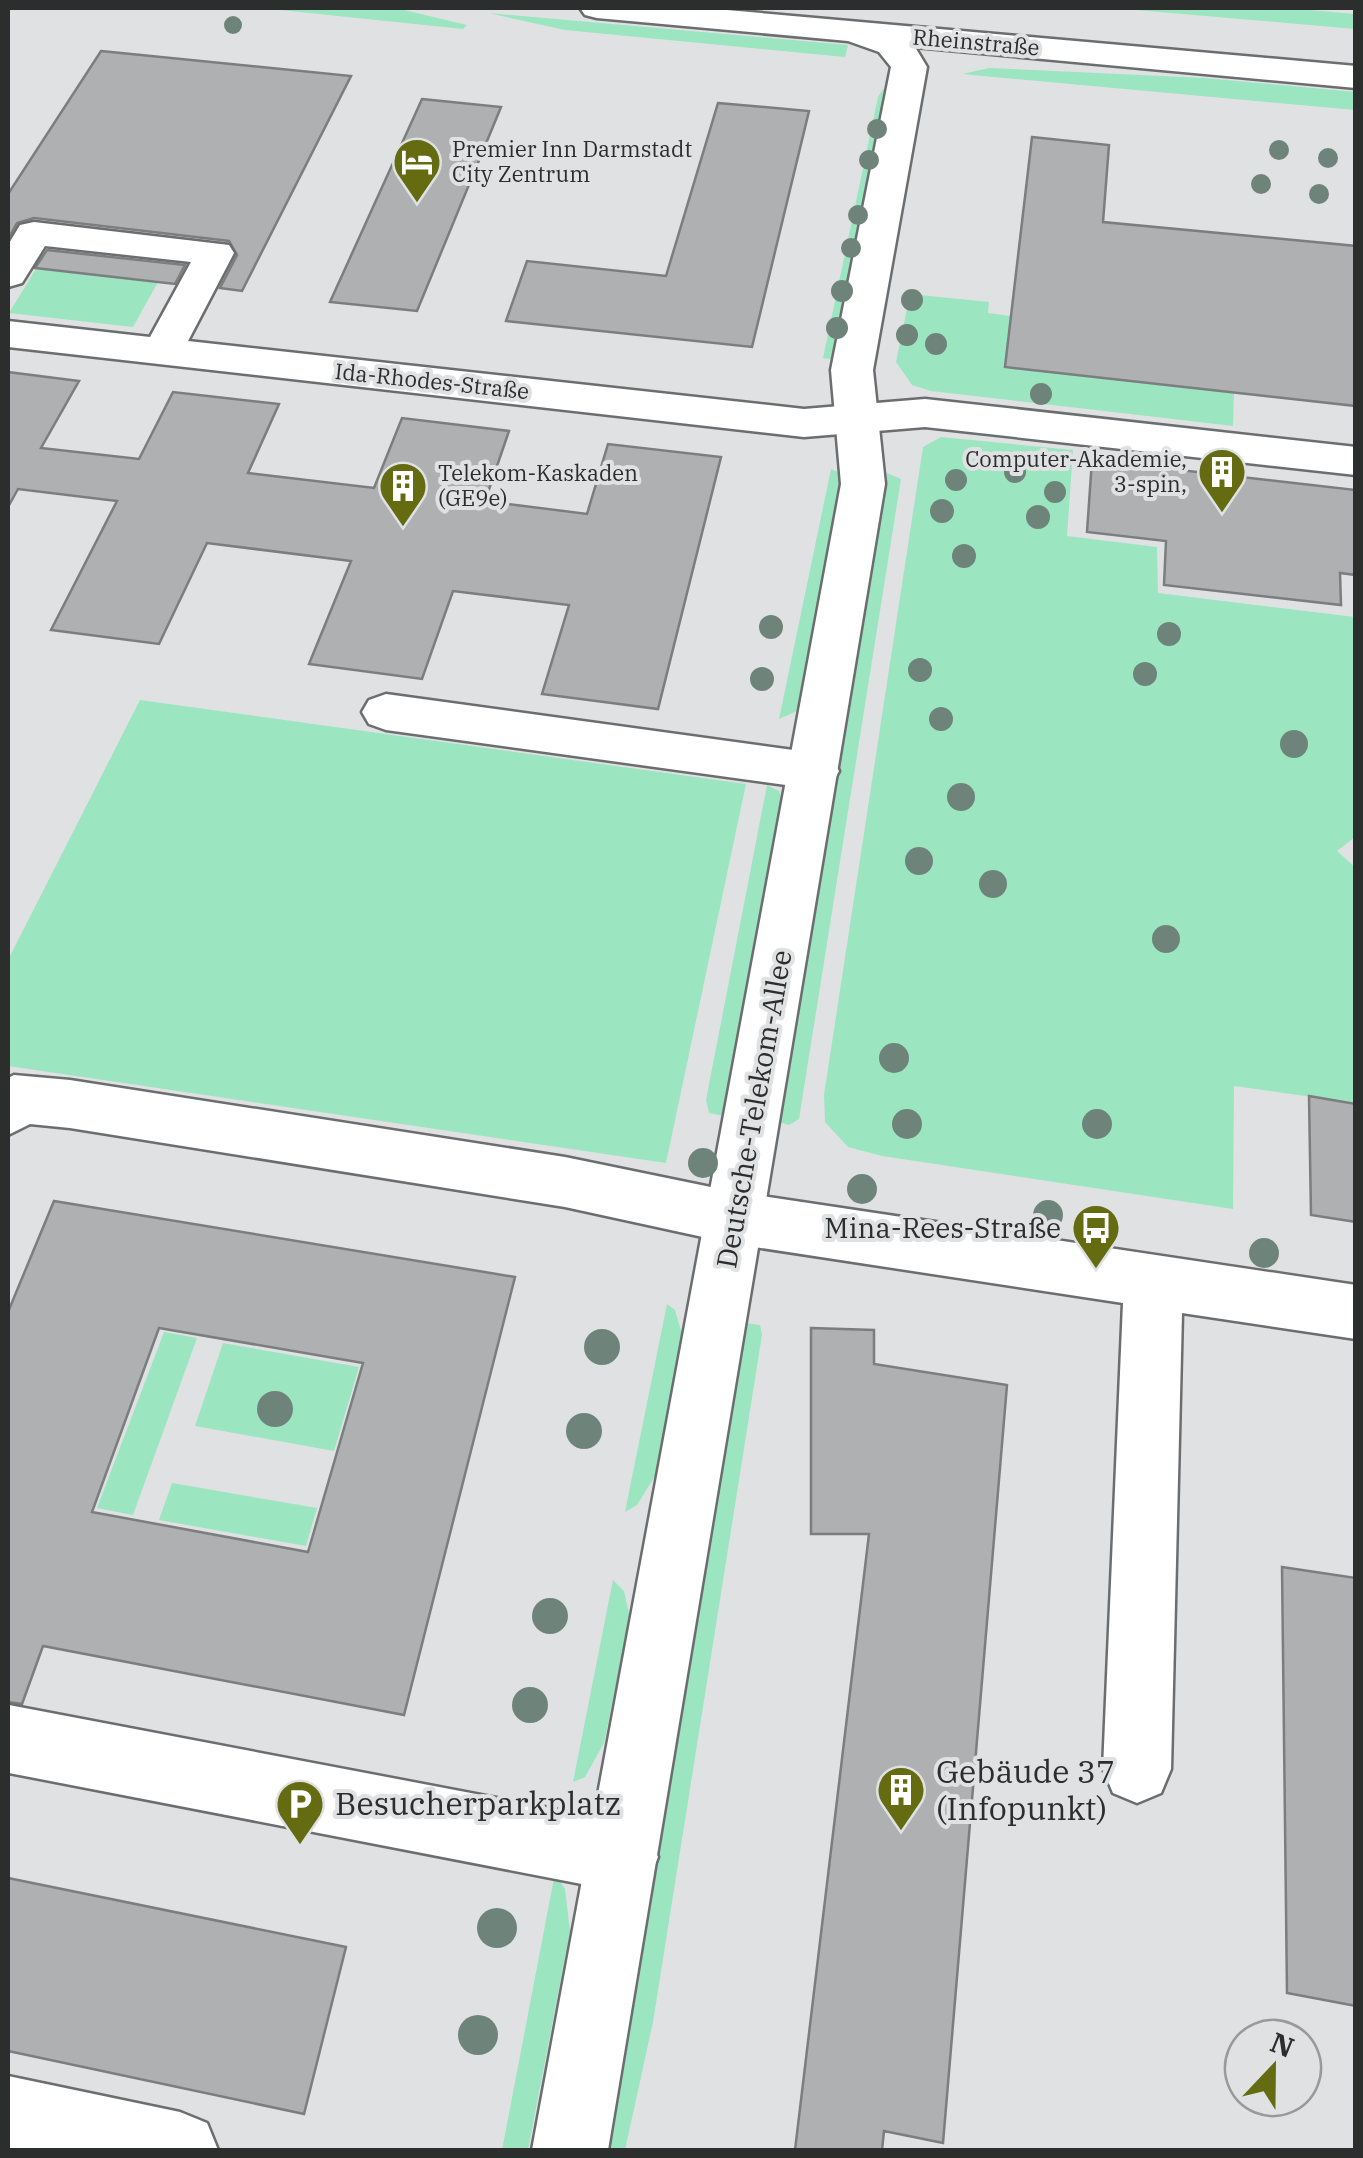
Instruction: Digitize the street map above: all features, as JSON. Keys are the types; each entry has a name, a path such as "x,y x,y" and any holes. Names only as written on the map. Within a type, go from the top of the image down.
{"main road":[{"name":"Rheinstraße","path":"597,8 1356,76"},
{"name":"Rheinstraße","path":"952,8 1084,19"},
{"name":"Deutsche-Telekom-Allee","path":"570,2150 864,484 852,370 909,67 902,51 892,45 844,30"},
{"path":"8,274 34,233 214,254 162,350"},
{"name":"Ida-Rhodes-Straße","path":"8,334 804,423 925,413 1356,460"},
{"path":"386,712 815,771"},
{"path":"8,1111 14,1100 70,1104 564,1182 734,1218 1356,1312"},
{"path":"1137,1769 1153,1280"},
{"path":"9,1740 623,1857"},
{"path":"8,2114 180,2150"}],"green space":[{"path":"261,8 396,8 467,25 463,29"},
{"path":"1113,8 1287,8 1355,14 1355,29"},
{"path":"488,13 848,45 845,57 565,30"},
{"path":"989,68 1205,78 1355,92 1355,110 962,74"},
{"path":"883,89 889,91 836,360 823,358 878,97"},
{"path":"36,269 158,282 133,327 9,313"},
{"path":"910,294 989,302 988,313 1010,316 1005,367 1234,393 1233,426 931,391 912,385 896,362"},
{"path":"941,437 1073,450 1067,536 1157,547 1158,593 1355,617 1355,837 1337,851 1355,867 1355,1103 1234,1086 1233,1209 882,1156 848,1147 825,1122 824,1095 923,447"},
{"path":"831,469 843,474 797,711 779,719"},
{"path":"887,473 901,479 799,1119 789,1125 779,1122"},
{"path":"140,700 746,784 666,1163 8,1066 8,960"},
{"path":"767,785 779,791 782,800 724,1116 709,1113 706,1100"},
{"path":"667,1304 675,1310 682,1334 655,1476 637,1505 625,1512"},
{"path":"746,1323 760,1325 762,1335 653,2022 625,2150 606,2150"},
{"path":"164,1332 197,1338 133,1515 97,1508"},
{"path":"223,1343 359,1367 334,1451 195,1426"},
{"path":"172,1483 317,1508 306,1546 159,1520"},
{"path":"613,1580 624,1591 630,1618 604,1743 585,1777 573,1782"},
{"path":"555,1873 565,1889 570,1931 528,2150 502,2150"}],"building":[{"path":"101,51 351,76 242,291 220,288 237,255 229,241 34,218 17,223 8,239 8,194"},
{"name":"Premier Inn Darmstadt City Zentrum","path":"422,99 501,107 417,311 330,302"},
{"path":"718,103 809,111 752,347 506,321 527,261 666,276"},
{"path":"1032,137 1109,145 1103,222 1356,246 1356,406 1005,367"},
{"path":"47,250 185,265 175,284 35,268"},
{"name":"Telekom-Kaskaden (GE9e)","path":"8,372 79,381 41,448 139,459 173,392 279,404 248,473 374,488 402,418 509,431 485,501 587,514 608,444 721,457 658,709 542,694 569,605 453,591 422,679 309,664 351,561 207,543 159,644 51,630 117,501 18,489 8,507"},
{"name":"Computer-Akademie, 3-spin,","path":"1092,460 1356,490 1356,575 1340,573 1341,605 1164,585 1166,541 1087,532"},
{"path":"1309,1096 1356,1104 1356,1222 1311,1215"},
{"path":"54,1201 515,1277 404,1715 43,1646 22,1704 8,1702 8,1312","holes":["159,1328 363,1363 308,1552 92,1512"]},
{"name":"Gebäude 37 (Infopunkt)","path":"811,1328 874,1330 874,1364 1007,1385 943,2143 884,2131 882,2150 795,2150 869,1534 811,1534"},
{"path":"1282,1567 1356,1578 1356,2006 1287,1993"},
{"path":"8,1878 346,1947 304,2114 8,2051"}],"tram line":[{"path":"1350,8 1356,8"}],"place":[{"name":"Premier Inn Darmstadt City Zentrum","path":"417,204"},
{"name":"Computer-Akademie, 3-spin,","path":"1222,514"},
{"name":"Telekom-Kaskaden (GE9e)","path":"403,528"},
{"name":"Mina-Rees-Straße","path":"1096,1270"},
{"name":"Gebäude 37 (Infopunkt)","path":"901,1832"},
{"name":"Besucherparkplatz","path":"300,1846"}]}
